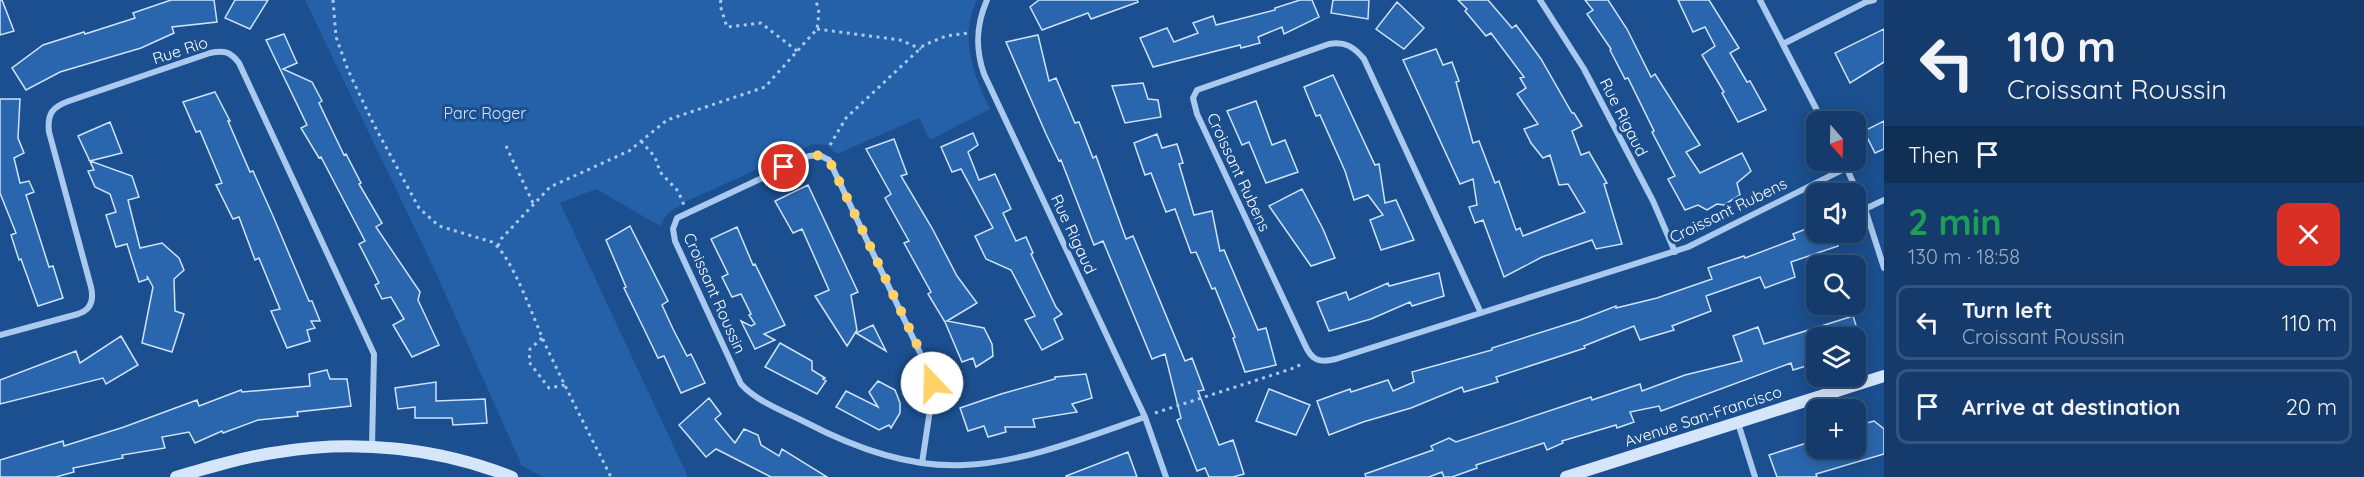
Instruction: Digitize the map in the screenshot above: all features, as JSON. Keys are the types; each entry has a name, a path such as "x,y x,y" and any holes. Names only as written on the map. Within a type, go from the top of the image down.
{"street":[{"name":"Rue Rigaud","path":"987,0 980,18 977,42 984,74 1145,417 1166,477"},
{"name":"Rue Rigaud","path":"1540,0 1584,69 1653,201 1675,252"},
{"path":"1760,0 1817,111"},
{"path":"1783,44 1865,1 1874,0"},
{"name":"Croissant Rubens","path":"1481,313 1366,63 1355,49 1342,42 1329,44 1197,90 1193,102 1197,114 1305,345 1315,360 1323,362 1336,359 1675,252 1700,242 1840,171"},
{"name":"Rue Rio","path":"0,335 78,314 89,308 92,302 91,287 49,132 48,119 52,110 63,104 210,53 224,51 239,63 374,354 372,446"},
{"name":"Croissant Roussin","path":"922,463 933,390 931,376 829,160 819,155 809,156 677,218 672,234 736,375 746,389 824,431 856,445 888,456 922,463 962,466 1012,459 1145,417"},
{"path":"1866,208 1884,200"},
{"path":"1866,211 1884,268"},
{"name":"Avenue San-Francisco","path":"1566,477 1884,376"},
{"path":"1738,422 1755,477"},
{"path":"176,477 280,452 372,446 457,460 512,477"}],"path":[{"path":"333,0 336,37 348,70 374,125 419,208 439,226 492,242 498,246 513,272 542,338 611,477"},
{"path":"721,0 720,5 727,27 761,23 797,51"},
{"path":"498,246 501,239 550,187 629,151 674,117 765,87 817,29 819,13 816,0"},
{"path":"817,29 900,40 921,49"},
{"path":"830,145 846,118 921,49 934,40 968,33"},
{"path":"641,141 655,157 660,171 678,191 687,212"},
{"path":"506,146 533,203"},
{"path":"542,338 530,349 530,362 549,388 565,385"},
{"path":"1154,414 1304,363"}],"green space":[{"name":"Parc Roger","path":"305,0 977,0 969,28 970,56 978,83 990,109 930,140 919,118 837,154 827,145 813,144 687,201 667,214 660,226 596,189 560,203 688,477 543,477 522,466 431,262"}],"building":[{"path":"0,0 2,0 14,31 0,35"},
{"path":"171,0 214,0 217,22 172,27 174,33 141,48 60,72 26,90 12,68 43,45 135,18 133,13"},
{"path":"235,0 268,0 250,29 225,18"},
{"path":"1039,0 1137,0 1138,2 1091,19 1088,13 1042,30 1030,7"},
{"path":"1300,0 1312,0 1319,17 1284,34 1282,27 1258,37 1260,43 1241,48 1240,45 1153,67 1140,38 1167,28 1174,42 1198,33 1193,23 1213,16 1216,25 1275,10 1275,8"},
{"path":"1333,0 1369,0 1368,19 1331,13"},
{"path":"1458,0 1488,0 1512,28 1516,25 1541,59 1582,126 1572,131 1581,155 1589,152 1607,183 1604,184 1622,244 1596,249 1592,240 1542,257 1504,277 1483,220 1475,223 1469,207 1477,205 1473,179 1460,184 1403,60 1436,49 1443,65 1452,62 1459,81 1456,82 1473,143 1479,141 1495,183 1499,181 1516,230 1520,228 1523,236 1585,212 1568,184 1559,185 1550,155 1543,158 1531,143 1524,129 1538,124 1517,94 1526,88 1520,78 1524,77 1491,33 1486,36"},
{"path":"1585,0 1608,0 1627,29 1651,77 1655,74 1700,145 1686,152 1700,173 1742,153 1751,171 1737,183 1740,195 1724,205 1717,204 1707,210 1698,205 1685,210 1668,179 1675,176 1652,132 1654,131 1628,78 1625,79 1611,49 1587,14 1593,10"},
{"path":"1678,0 1709,0 1739,48 1730,53 1747,82 1750,81 1766,110 1738,122 1722,93 1724,92 1702,55 1715,46 1705,27 1693,32"},
{"path":"1397,2 1424,28 1404,49 1376,29"},
{"path":"1884,29 1884,62 1850,83 1835,53"},
{"path":"284,34 297,63 283,69 312,82 322,101 319,103 344,155 346,154 361,183 359,184 382,223 376,227 420,292 418,300 439,345 412,357 393,325 404,319 391,297 382,299 375,285 379,283 359,244 365,241 321,157 319,158 301,128 307,125 266,40"},
{"path":"1038,35 1049,81 1056,78 1075,123 1079,122 1093,158 1096,156 1126,239 1133,236 1185,361 1192,358 1204,390 1198,391 1219,445 1233,440 1244,474 1233,477 1209,477 1205,468 1197,471 1177,420 1181,418 1165,354 1152,359 1103,241 1094,245 1061,160 1059,161 1046,134 1006,42"},
{"path":"1333,75 1375,165 1379,164 1385,203 1396,200 1414,240 1381,250 1370,220 1383,215 1368,195 1354,200 1345,171 1320,115 1316,116 1304,87"},
{"path":"1143,83 1148,99 1158,100 1161,117 1125,123 1112,86"},
{"path":"215,92 320,321 311,321 315,328 307,330 310,341 287,348 271,311 280,309 259,258 255,260 239,217 233,219 216,185 222,183 200,131 196,132 183,102"},
{"path":"0,99 20,99 18,138 24,153 14,158 20,183 29,181 34,192 26,195 49,267 53,266 63,298 38,306 21,259 19,260 11,235 16,233 0,193"},
{"path":"1256,101 1272,145 1285,140 1298,172 1266,183 1249,142 1242,145 1227,111"},
{"path":"1884,121 1884,149 1875,153 1866,135 1866,130"},
{"path":"110,122 122,153 90,161 132,176 139,197 128,200 140,248 162,243 179,258 184,270 174,279 175,311 184,314 172,352 142,343 153,287 147,276 148,279 139,282 127,244 116,247 106,215 116,212 110,194 95,187 88,171 94,170 78,136"},
{"path":"973,133 978,145 968,152 979,180 995,174 1011,209 1003,213 1016,241 1026,237 1033,253 1031,254 1056,307 1062,314 1054,319 1063,339 1042,350 1025,320 1035,316 1011,270 986,259 975,236 993,228 961,169 952,172 941,147"},
{"path":"1157,134 1162,148 1177,144 1183,163 1179,164 1194,215 1212,211 1220,251 1224,250 1258,330 1266,328 1276,365 1245,372 1233,338 1235,337 1215,288 1212,289 1196,252 1191,253 1175,209 1166,212 1151,173 1145,175 1134,143"},
{"path":"894,139 907,174 901,176 957,276 977,303 947,321 984,328 992,344 993,356 976,367 973,358 962,362 945,322 928,294 931,292 904,243 909,241 885,198 891,194 866,149"},
{"path":"808,185 858,292 851,295 857,330 847,346 815,296 829,290 802,229 793,233 775,201"},
{"path":"1302,189 1335,258 1311,266 1269,206"},
{"path":"630,226 668,301 662,305 673,329 687,356 691,354 705,383 681,393 664,356 658,358 624,288 626,287 606,240"},
{"path":"737,227 753,265 755,264 785,325 764,334 775,340 755,349 741,321 751,326 755,324 749,315 751,314 741,294 732,297 722,277 728,274 711,239"},
{"path":"1806,229 1806,243 1837,243 1838,246 1791,262 1795,277 1765,288 1760,277 1706,296 1711,311 1672,326 1674,330 1640,340 1634,326 1584,346 1585,348 1496,377 1498,382 1464,392 1462,387 1411,408 1329,435 1317,401 1350,389 1351,392 1388,380 1393,391 1414,382 1412,372 1492,350 1492,348 1616,306 1616,308 1657,298 1712,279 1708,268 1744,256 1745,258 1795,239 1793,234"},
{"path":"1439,273 1444,296 1412,306 1410,302 1371,319 1329,331 1317,302 1346,292 1349,300 1388,283 1389,286"},
{"path":"1853,316 1856,327 1818,327"},
{"path":"873,325 886,351 856,333"},
{"path":"1758,327 1764,344 1806,331 1806,366 1793,370 1791,363 1661,411 1659,406 1630,412 1634,422 1562,441 1563,443 1547,450 1544,443 1476,465 1477,468 1452,477 1444,477 1442,472 1429,477 1366,477 1365,474 1433,450 1431,446 1449,438 1456,442 1591,397 1592,400 1640,384 1642,391 1685,375 1742,361 1733,336"},
{"path":"121,336 138,365 106,384 103,378 0,404 0,380 76,351 80,363"},
{"path":"780,343 812,361 812,370 825,378 823,379 826,381 817,394 765,367"},
{"path":"327,370 330,379 347,379 351,406 297,412 298,416 258,420 223,433 222,431 195,443 189,432 162,437 165,448 122,455 123,458 73,468 74,472 56,477 0,477 0,460 63,441 64,446 197,400 199,406 241,390 242,392 310,386 309,374"},
{"path":"1086,374 1092,398 1072,404 1077,412 1033,419 1035,427 1005,427 1006,432 988,437 984,426 968,431 960,408 1055,379 1055,377"},
{"path":"878,381 895,390 900,403 900,413 891,428 889,425 879,430 836,407 846,391 878,407 869,392"},
{"path":"436,382 436,401 485,399 487,423 453,425 452,418 415,418 415,407 398,409 395,388"},
{"path":"1269,389 1310,405 1296,435 1256,421"},
{"path":"709,398 721,414 715,419 735,443 744,429 758,435 761,445 779,456 782,449 827,477 771,477 716,449 706,457 679,425"},
{"path":"1874,421 1884,429 1884,454 1816,474 1817,477 1777,477 1769,455 1806,443 1806,459 1866,459 1866,423"},
{"path":"1128,452 1137,477 1066,477 1066,476"}],"route":[{"path":"784,167 815,154 829,160 834,167 929,370 932,383"}]}
